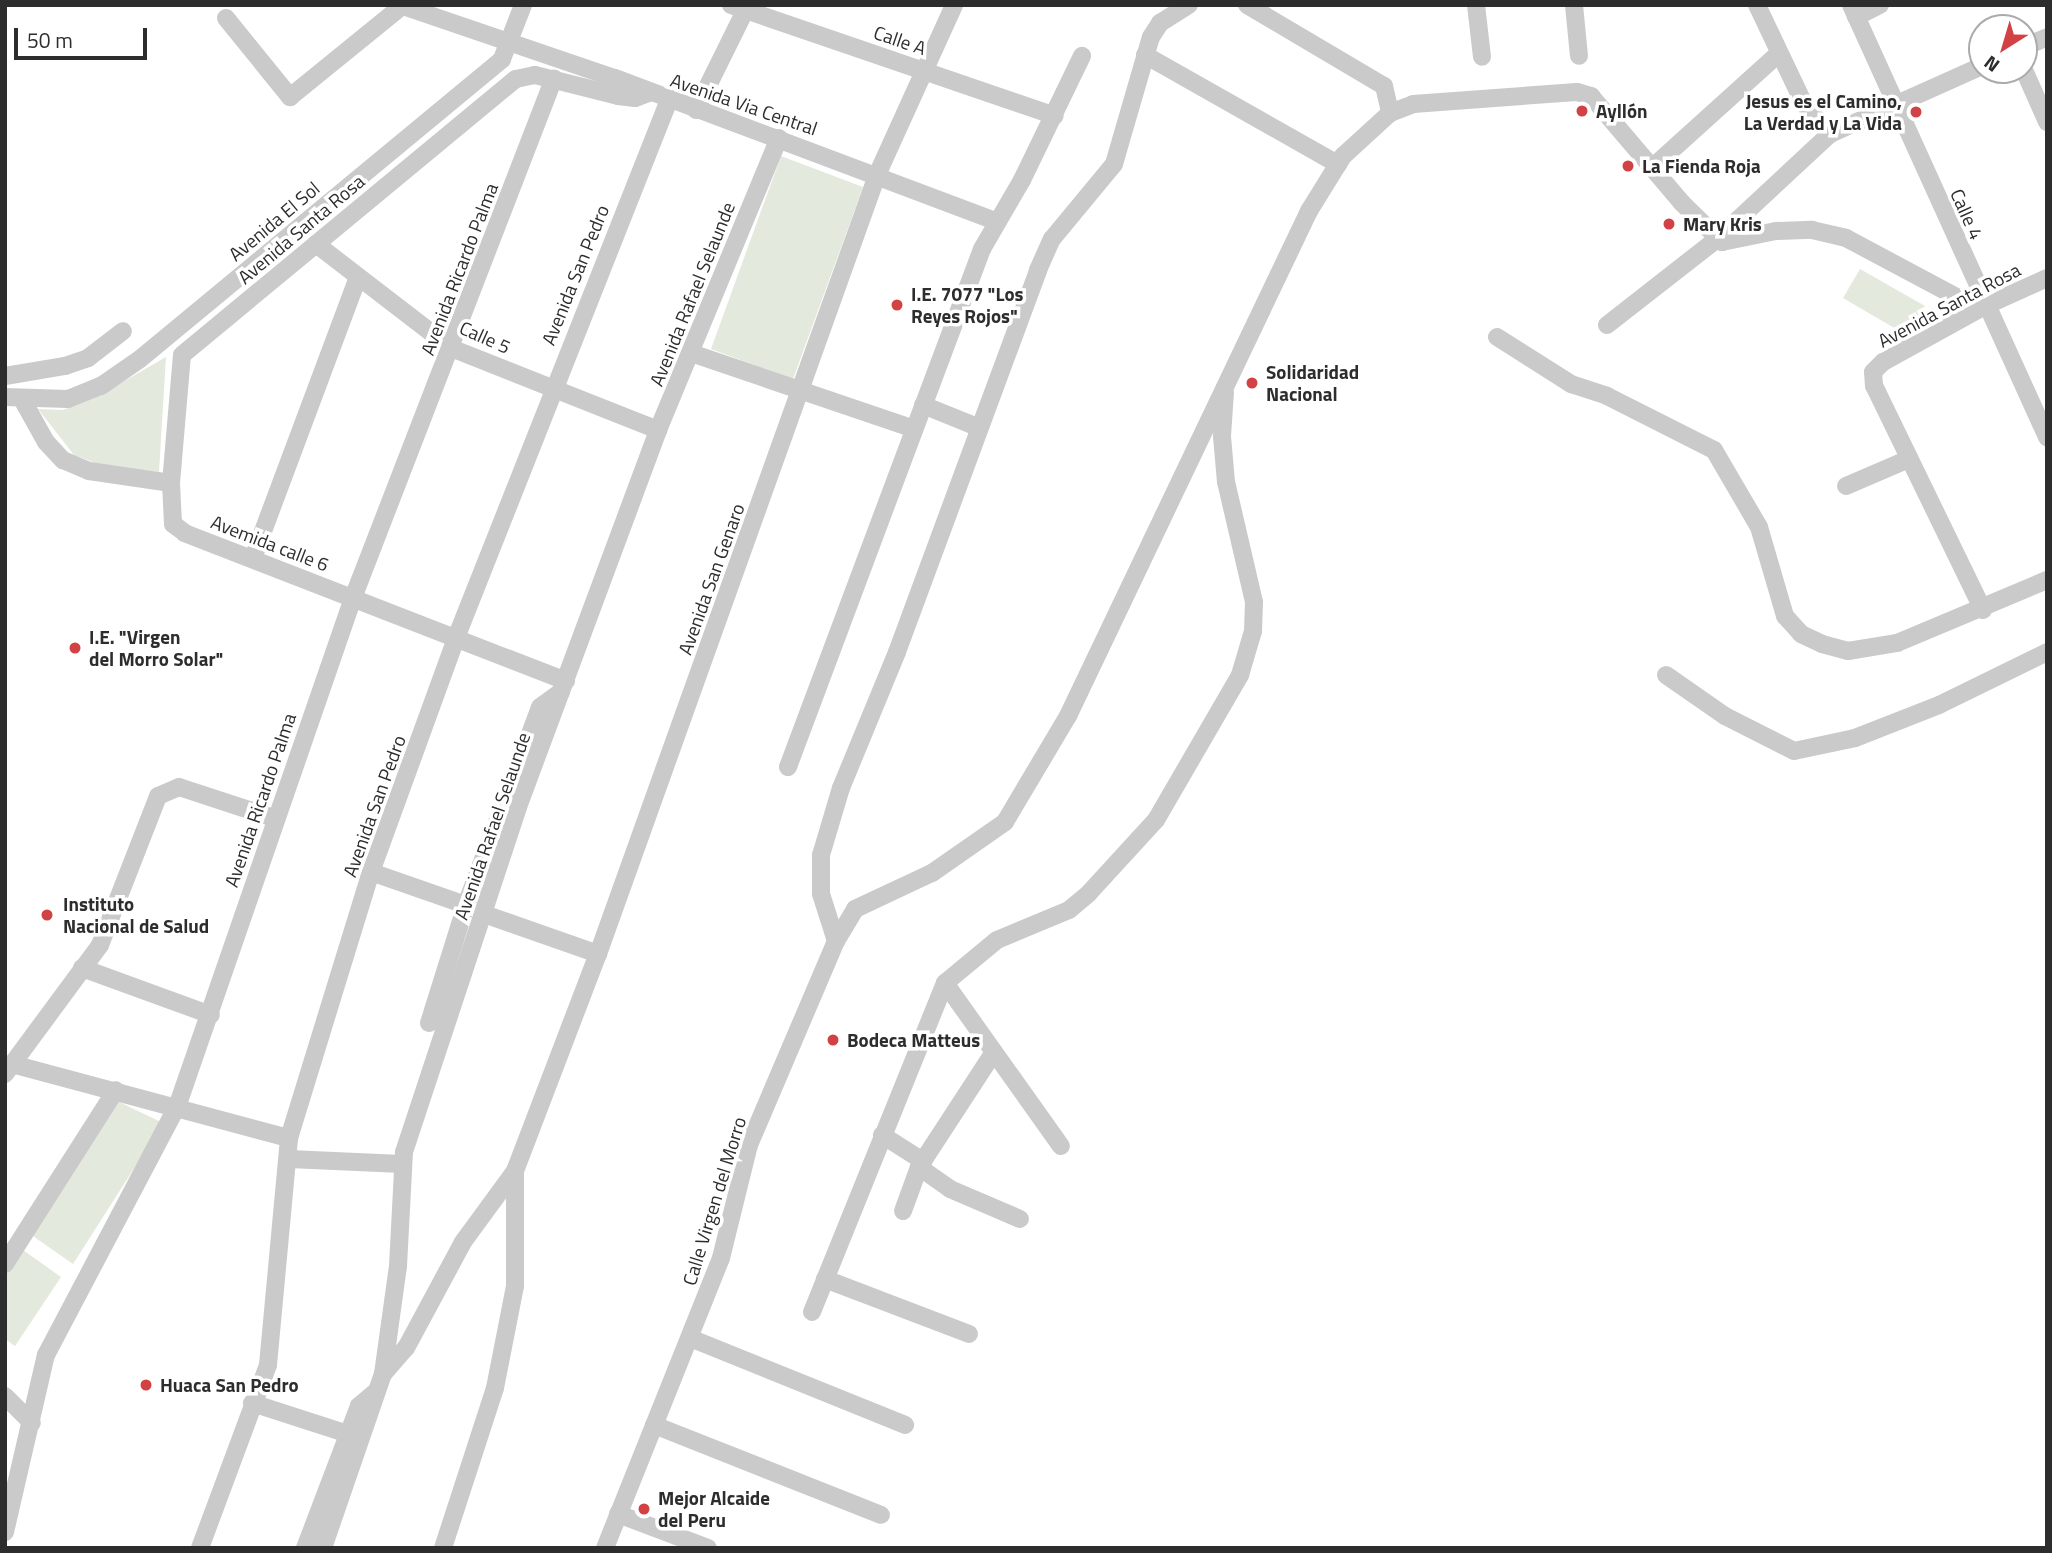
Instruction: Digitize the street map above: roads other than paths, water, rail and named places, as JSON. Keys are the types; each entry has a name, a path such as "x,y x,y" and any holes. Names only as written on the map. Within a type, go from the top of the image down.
{"street":[{"name":"Avenida El Sol","path":"13,398 68,399 101,386 140,359 502,59 523,5"},
{"name":"Avenida San Genaro","path":"515,1171 598,954 803,391 877,175 954,5"},
{"path":"836,941 821,894 821,855 829,821 1052,239 1114,164 1145,55 1160,23 1189,5"},
{"path":"1247,5 1384,86 1390,113"},
{"path":"1476,5 1482,57"},
{"path":"1574,5 1579,56"},
{"path":"1757,5 1804,104 1830,134"},
{"path":"1853,11 1881,5"},
{"path":"226,18 290,97 401,6 649,93"},
{"path":"696,110 742,7"},
{"name":"Calle A","path":"742,7 1055,116"},
{"name":"Calle 4","path":"1853,11 2047,438"},
{"path":"1653,167 1778,54"},
{"path":"1145,55 1338,164"},
{"path":"788,767 995,221 1022,180 1082,56"},
{"path":"1607,325 1717,239 1830,134 1968,72"},
{"name":"Avenida Santa Rosa","path":"171,483 182,355 516,79 535,75 554,78"},
{"name":"Avenida Via Central","path":"554,78 618,96 635,98 649,93 779,138 995,221"},
{"name":"Avenida Ricardo Palma","path":"5,1532 46,1355 177,1107 211,1015 274,818 353,598 554,78"},
{"path":"2030,84 2047,122"},
{"path":"812,1312 945,983 997,940 1069,910 1089,893 1156,820 1240,675 1253,631 1254,602 1226,482 1222,436 1226,380 1309,211 1338,164 1390,113 1413,104 1577,92 1602,105 1717,239 1729,242 1776,231 1812,230 1834,236 1962,300 1985,306"},
{"name":"Avenida San Pedro","path":"200,1548 268,1365 289,1138 371,873 456,638 668,100"},
{"name":"Avenida Rafael Selaunde","path":"323,1548 380,1382 398,1266 402,1164 484,914 563,687 658,430 779,138"},
{"name":"Calle 5","path":"316,244 451,348 658,430"},
{"path":"253,558 358,277"},
{"name":"Avenida Santa Rosa","path":"1909,459 1874,386 1873,372 1883,362 1985,306 2047,278"},
{"path":"5,376 65,366 88,358 123,331"},
{"path":"1497,337 1571,384 1607,397 1714,450 1759,527 1785,616 1801,634 1848,651 1873,649 1983,610 2047,580"},
{"path":"691,353 914,429"},
{"name":"Calle Virgen del Morro","path":"605,1548 721,1258 749,1145 836,941 855,909 932,873 1005,822 1068,716 1226,380"},
{"path":"13,398 63,460 89,471 171,483"},
{"path":"923,405 980,428"},
{"path":"1846,486 1909,459 1983,610"},
{"name":"Avemida calle 6","path":"171,483 173,524 186,533 456,638 563,687"},
{"path":"1666,675 1725,716 1794,751 1855,738 1903,719 2047,652"},
{"path":"429,1023 466,905 540,707 563,687"},
{"path":"274,818 178,787 167,788 158,796 116,913 82,968 8,1069 116,1090 289,1138"},
{"path":"371,873 466,905"},
{"path":"484,914 598,954"},
{"path":"82,968 211,1015"},
{"path":"945,983 1061,1146"},
{"path":"903,1211 921,1164 995,1052"},
{"path":"5,1264 116,1090"},
{"path":"882,1135 950,1189 1020,1219"},
{"path":"289,1159 402,1164"},
{"path":"305,1548 363,1399 406,1348 463,1242 515,1171"},
{"path":"443,1548 467,1488 495,1388 515,1286 515,1171"},
{"path":"825,1279 969,1334"},
{"path":"690,1338 905,1425"},
{"path":"5,1396 32,1423"},
{"path":"253,1403 348,1434"},
{"path":"654,1425 881,1515"},
{"path":"618,1514 708,1548"}],"place":[{"name":"Ayllón","path":"1582,111"},
{"name":"Jesus es el Camino, La Verdad y La Vida","path":"1916,112"},
{"name":"La Fienda Roja","path":"1628,166"},
{"name":"Mary Kris","path":"1669,224"},
{"name":"I.E. 7077 \"Los Reyes Rojos\"","path":"897,305"},
{"name":"Solidaridad Nacional","path":"1252,383"},
{"name":"I.E. \"Virgen del Morro Solar\"","path":"75,648"},
{"name":"Instituto Nacional de Salud","path":"47,915"},
{"name":"Bodeca Matteus","path":"833,1040"},
{"name":"Huaca San Pedro","path":"146,1385"},
{"name":"Mejor Alcaide del Peru","path":"644,1509"}]}
